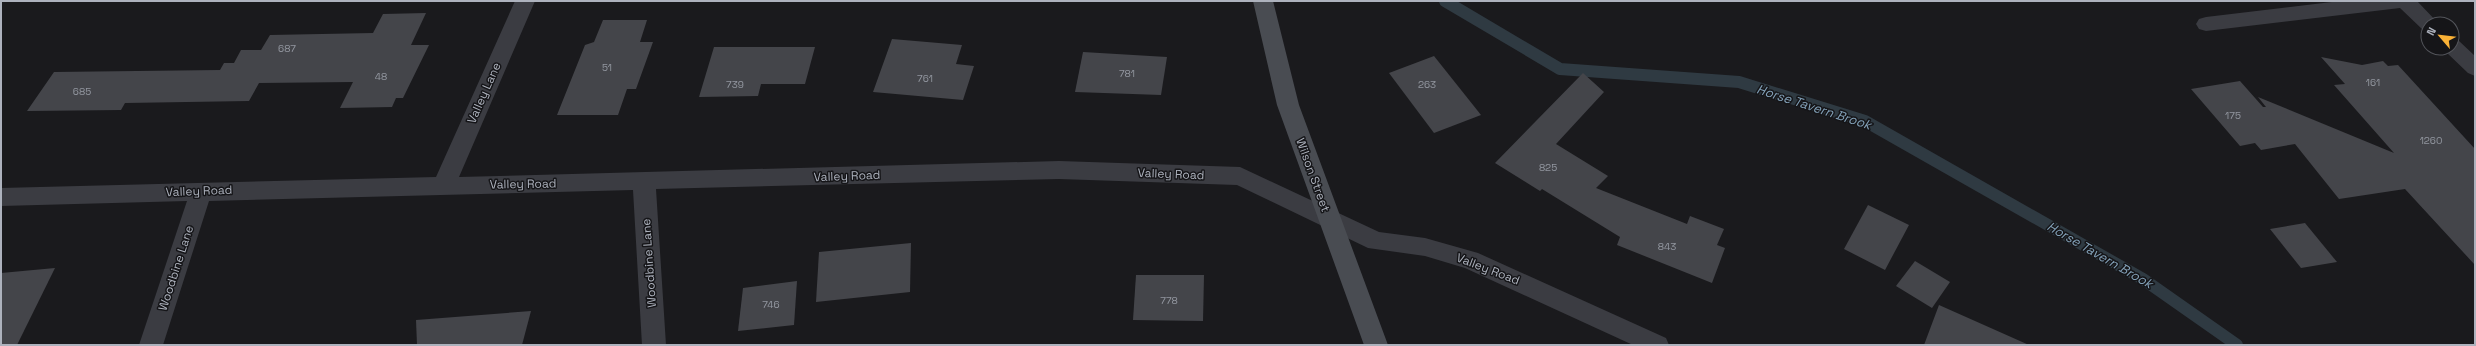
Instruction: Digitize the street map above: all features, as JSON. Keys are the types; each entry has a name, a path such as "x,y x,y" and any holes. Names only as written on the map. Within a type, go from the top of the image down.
{"main road":[{"name":"Wilson Street","path":"1264,6 1288,105 1376,345"}],"street":[{"name":"Valley Lane","path":"444,185 525,1"},
{"path":"2206,24 2400,1"},
{"path":"2405,1 2421,16"},
{"path":"2460,54 2475,68"},
{"name":"Valley Road","path":"1,197 1058,170 1240,176 1328,216 1376,241 1425,247 1470,260 1509,276 1657,345"},
{"name":"Woodbine Lane","path":"644,181 654,345"},
{"name":"Woodbine Lane","path":"151,345 201,191"}],"building":[{"path":"426,13 411,45 429,45 403,98 396,98 392,107 340,108 353,82 259,83 249,101 125,103 121,110 27,111 54,72 220,70 224,63 234,63 241,50 261,50 270,35 373,33 383,14"},
{"path":"603,20 647,20 640,42 653,42 636,89 627,89 618,115 557,115 585,45 594,42"},
{"path":"892,39 962,45 956,64 974,66 963,100 873,92"},
{"path":"714,47 815,47 805,84 761,84 758,96 699,97"},
{"path":"1083,52 1167,57 1161,95 1075,92"},
{"path":"1434,56 1481,115 1434,133 1389,73"},
{"path":"2321,57 2362,65 2383,61 2388,66 2398,65 2475,149 2475,265 2405,189 2339,199 2295,144 2261,150 2255,143 2240,146 2191,89 2240,81 2263,107 2266,107 2258,97 2394,153 2334,85 2345,84"},
{"path":"1583,73 1604,92 1556,144 1608,176 1596,188 1687,224 1690,216 1724,229 1717,245 1725,248 1712,283 1617,245 1620,237 1542,189 1540,191 1495,163"},
{"path":"1868,205 1909,225 1885,270 1844,249"},
{"path":"2305,223 2337,262 2301,268 2270,229"},
{"path":"911,243 910,292 816,302 819,252"},
{"path":"1915,261 1950,282 1932,308 1896,286"},
{"path":"55,268 17,345 1,345 1,273"},
{"path":"1136,275 1204,275 1203,321 1133,320"},
{"path":"797,281 794,325 738,331 743,288"},
{"path":"1939,305 2029,345 1924,345"},
{"path":"531,311 522,345 417,345 416,320"}],"waterway":[{"name":"Horse Tavern Brook","path":"1445,1 1560,69 1739,82 1865,121 2143,279 2237,345"}]}
